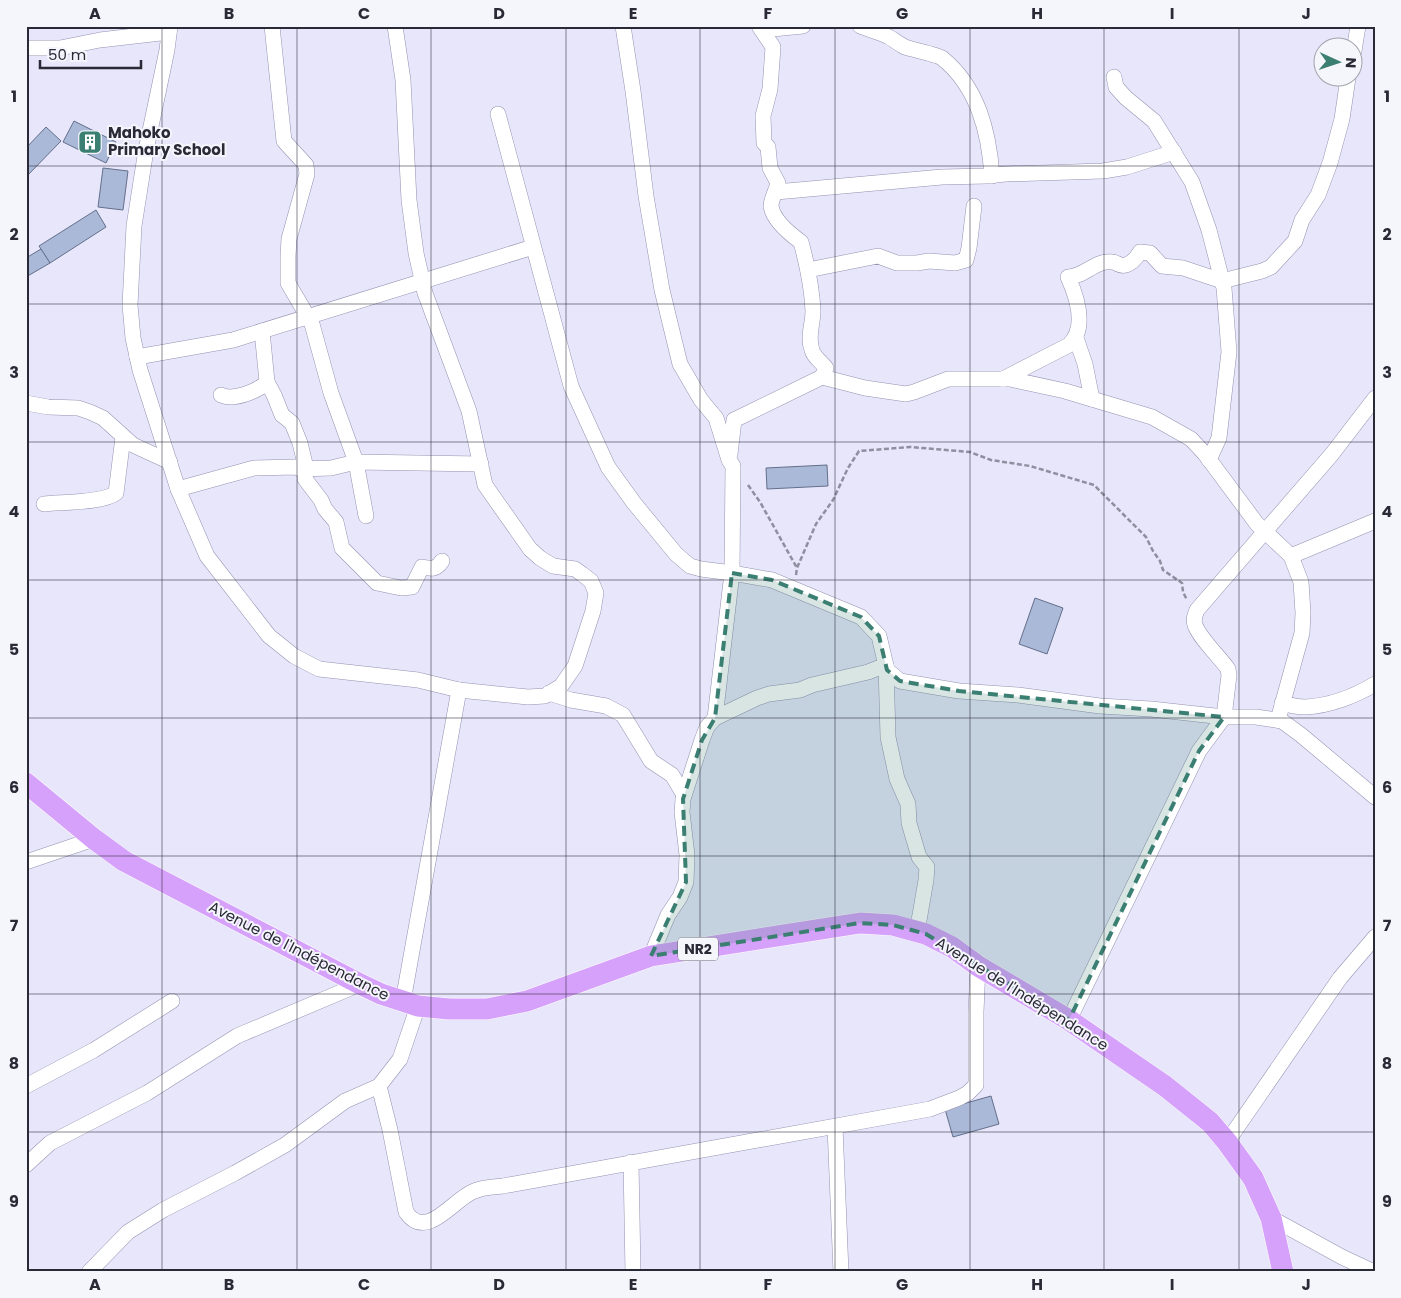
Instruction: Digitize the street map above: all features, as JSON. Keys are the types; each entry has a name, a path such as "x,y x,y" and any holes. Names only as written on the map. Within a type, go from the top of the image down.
{"highway":[{"name":"Avenue de l'Indépendance","path":"26,783 124,861 360,984 410,1004 449,1009 487,1009 527,1001 651,956 860,923 893,926 926,934 1069,1020 1165,1086 1210,1122 1253,1178 1271,1218 1283,1272"}],"street":[{"path":"272,26 284,141 306,165 307,174 289,239 288,284 312,324 331,393 356,462 366,516"},
{"path":"26,48 60,48 85,42 170,29 146,150 134,226 130,305 133,338 137,357 178,489 207,556 269,636 294,656 320,669 418,680 459,690 528,697 545,696 561,686 575,666 593,612 596,593 591,581 575,569 553,566 530,549 491,495 486,485 469,411 422,282 416,253 409,200 403,80 395,26"},
{"path":"623,26 646,196 662,290 680,364 701,400 716,418 731,463"},
{"path":"760,28 803,26"},
{"path":"860,26 887,36 906,48 940,57 957,73 972,92 981,113 991,159 992,176"},
{"path":"715,718 732,572 731,463 734,420 822,377 826,368 814,356 810,343 813,313 808,270 801,242 792,236 775,216 771,204 778,183 770,168 768,147 764,143 763,116 770,89 773,47 760,28"},
{"path":"1114,77 1116,87 1126,98 1154,121 1192,182 1209,230 1224,288 1229,352 1219,438 1209,460"},
{"path":"1001,380 1069,345 1076,338 1080,323 1072,286 1068,277 1076,277 1095,266 1112,262 1120,266 1126,265 1134,261 1140,252 1150,253 1162,266 1183,268 1222,280 1262,271 1271,267 1295,241 1302,220 1318,195 1330,163 1342,119 1347,88"},
{"path":"498,114 571,386 608,467 634,503 676,554 690,566 772,580 861,617 879,636 887,670 900,681 959,691 1100,706 1151,708 1224,717 1256,717 1282,721 1375,797"},
{"path":"776,192 942,177 1114,169 1174,152"},
{"path":"808,270 878,256 896,263 929,261 955,263 966,260 974,206"},
{"path":"137,357 233,340 533,247"},
{"path":"262,330 267,382 282,415 292,423 300,443 306,468 305,479 321,500 325,510 336,522 342,548 377,583 401,588 412,587 422,567 433,569 438,567 442,561"},
{"path":"1076,338 1085,364 1092,399"},
{"path":"822,377 865,388 906,394 948,379 1010,380 1065,391 1152,417 1190,438 1257,524 1291,556 1301,582 1302,633 1278,720"},
{"path":"221,395 226,398 250,393 260,389 267,382"},
{"path":"1069,1020 1199,751 1224,717 1228,669 1199,632 1194,624 1194,616 1197,610 1332,454 1375,398"},
{"path":"26,403 48,407 78,408 103,418 133,445 170,462"},
{"path":"710,411 738,418"},
{"path":"44,504 90,500 112,496 116,493 123,437"},
{"path":"178,489 254,468 331,468 356,462 481,464"},
{"path":"1291,556 1375,521"},
{"path":"651,956 668,915 680,897 686,882 687,855 682,812 684,796 707,727 715,718 757,698 769,694 800,690 812,685 868,672 886,665"},
{"path":"886,665 888,737 897,779 908,804 909,824 919,857 926,867 926,880 917,932"},
{"path":"1282,703 1304,707 1319,705 1337,701 1375,684"},
{"path":"89,1272 128,1232 163,1210 235,1174 277,1150 345,1101 379,1086 400,1059 459,690"},
{"path":"549,693 571,700 606,706 623,715 651,761 672,775 684,796"},
{"path":"26,862 94,839"},
{"path":"1227,1142 1340,978 1375,937"},
{"path":"379,1086 390,1130 406,1212 412,1220 418,1223 428,1223 471,1192 487,1187 503,1186 835,1127 930,1109 958,1098 968,1093 976,1085 978,966"},
{"path":"26,1165 50,1143 147,1093 237,1036 360,984"},
{"path":"26,1086 94,1050 172,1001"},
{"path":"835,1127 841,1272"},
{"path":"631,1162 633,1272"},
{"path":"1271,1218 1342,1257 1374,1272"}],"path":[{"path":"794,589 797,568 816,524 833,500 848,468 859,451 910,447 970,452 991,460 1030,466 1094,485 1146,537 1152,552 1160,561 1163,570 1182,583 1185,597 1197,610"},
{"path":"731,463 760,502 797,568"}],"highlighted area":[{"path":"732,573 772,580 861,617 879,636 887,670 900,681 959,691 1224,717 1199,751 1069,1020 926,934 893,925 860,923 651,956 686,882 683,799 702,740 715,718"}],"building":[{"name":"Mahoko Primary School","path":"74,121 116,142 106,163 63,142"},
{"path":"46,127 61,141 26,177 26,148"},
{"path":"103,168 128,171 123,210 98,207"},
{"path":"96,210 106,227 50,263 39,246"},
{"path":"41,249 50,263 26,277 26,258"},
{"path":"827,465 828,486 767,489 766,468"},
{"path":"1035,598 1063,608 1047,654 1019,644"},
{"path":"991,1096 999,1124 953,1137 945,1109"}],"place":[{"name":"Mahoko Primary School","path":"90,142"}]}
